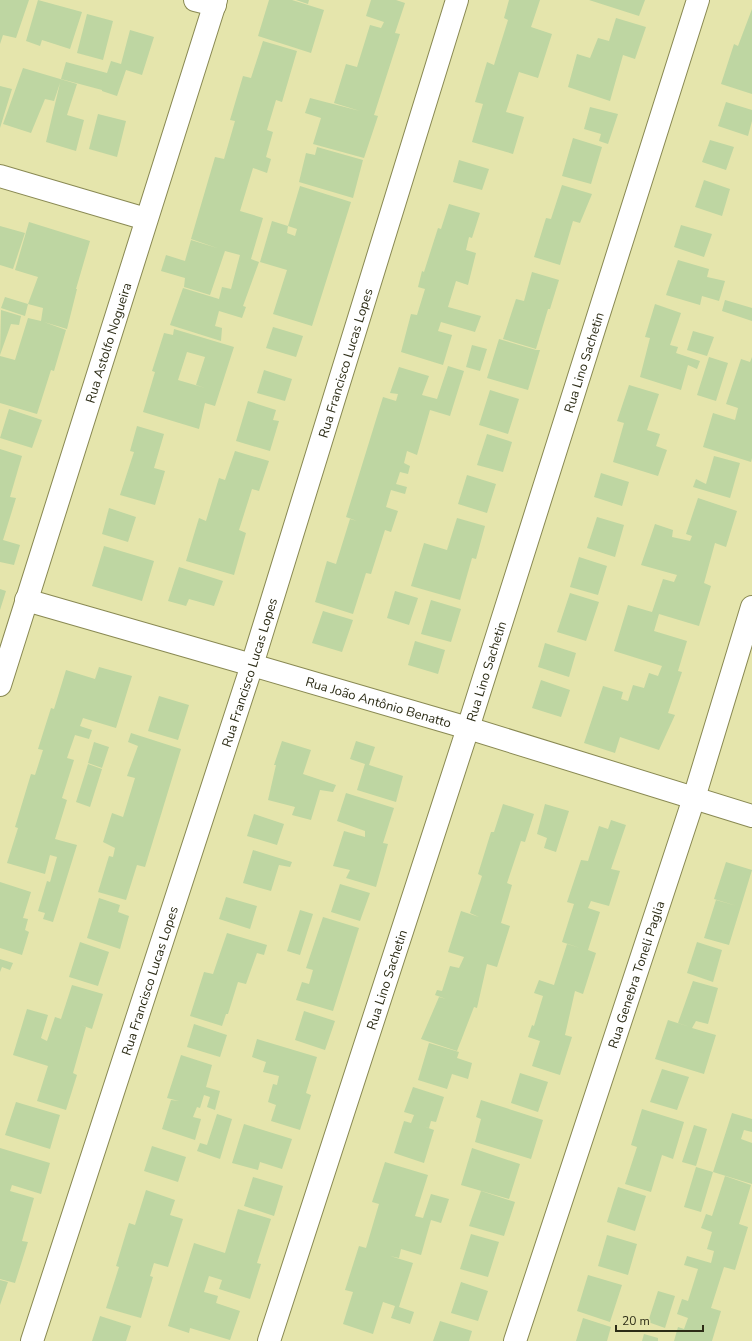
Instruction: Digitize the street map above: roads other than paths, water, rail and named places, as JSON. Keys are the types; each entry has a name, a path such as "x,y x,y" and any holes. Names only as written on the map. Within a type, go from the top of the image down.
{"street":[{"name":"Rua Francisco Lucas Lopes","path":"32,1341 252,665 457,0"},
{"name":"Rua Lino Sachetin","path":"269,1341 468,728 698,0"},
{"name":"Rua Astolfo Nogueira","path":"0,685 146,219 209,2"},
{"path":"0,176 146,219"},
{"name":"Rua João Antônio Benatto","path":"26,600 468,728 752,816"},
{"name":"Rua Genebra Toneli Paglia","path":"515,1341 694,798 752,607"}]}
